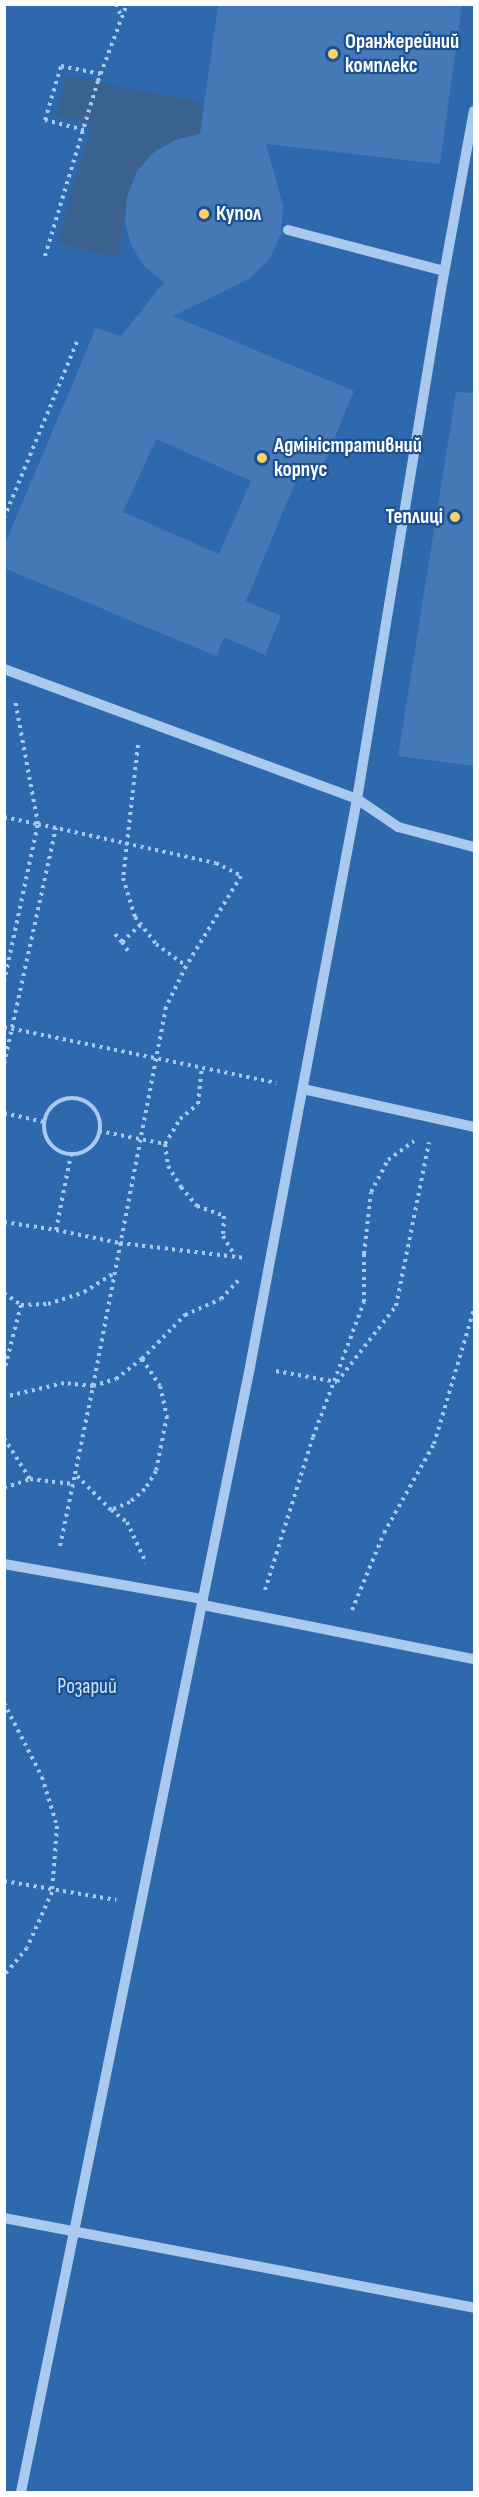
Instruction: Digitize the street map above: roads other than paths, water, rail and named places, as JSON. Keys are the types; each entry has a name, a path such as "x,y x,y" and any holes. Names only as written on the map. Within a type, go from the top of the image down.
{"street":[{"path":"21,2493 139,1903 203,1602 303,1089 357,799 444,271 474,111"},
{"path":"288,230 444,271"},
{"path":"7,671 141,722 357,799 398,827 474,847"},
{"path":"303,1089 434,1123 474,1127"},
{"path":"4,1564 153,1590 255,1616 474,1659"},
{"path":"4,2218 474,2308"}],"place":[{"name":"Оранжерейний комплекс","path":"333,54"},
{"name":"Купол","path":"204,214"},
{"name":"Адміністративний корпус","path":"262,458"},
{"name":"Теплиці","path":"455,517"}],"park label":[{"name":"Розарий","path":"87,1687"}]}
